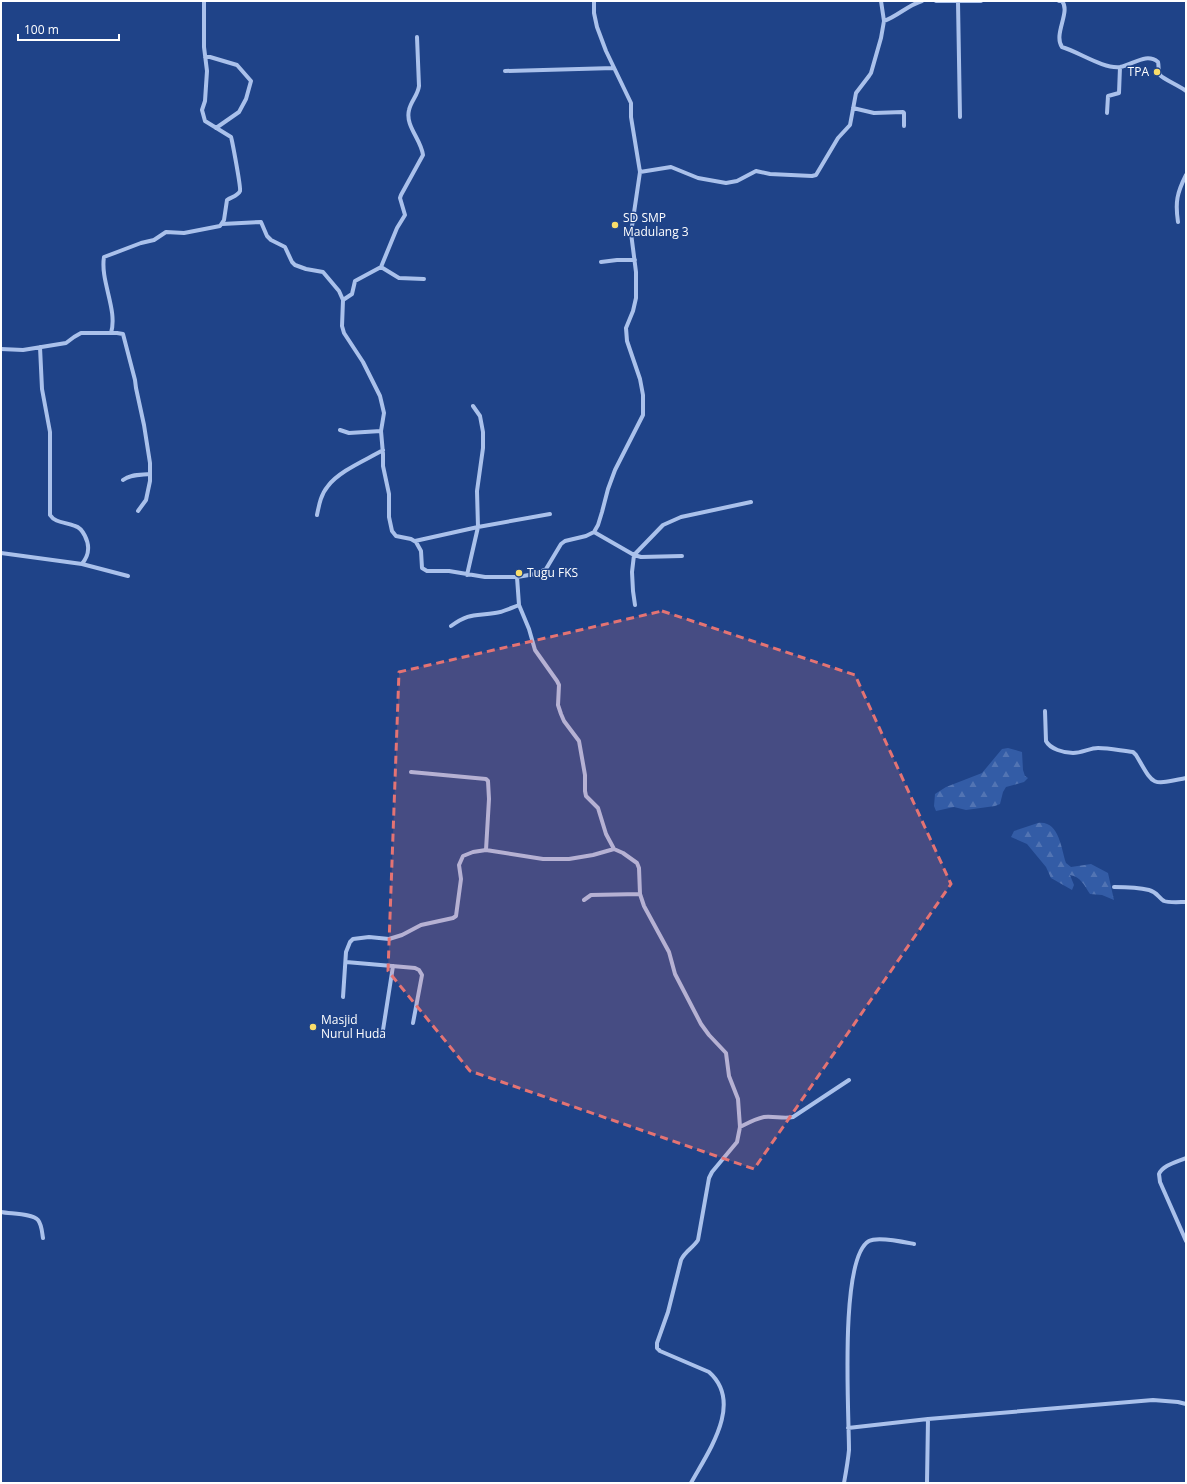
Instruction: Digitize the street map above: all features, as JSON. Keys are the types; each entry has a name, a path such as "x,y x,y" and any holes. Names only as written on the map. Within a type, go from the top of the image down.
{"street":[{"path":"204,1 205,57 207,71 205,101 202,110 205,121 231,137 233,140 234,158 241,187 239,193 227,200 222,224"},
{"path":"110,333 113,320 106,285 104,258 141,243 154,240 166,232 184,233 220,226 222,224 261,222 267,236 272,240 283,244 295,265 306,269 324,272 339,291 343,300 342,329 363,362 380,396 384,413 381,431 383,466 389,494 389,517 392,532 396,536 411,538 419,544 422,565 424,570 429,572 449,571 485,577 517,577 535,574 546,569 561,544 565,541 586,536 594,532 600,519 615,470 643,415 643,395 640,379 627,341 626,328 633,311 636,298 635,260 631,234 640,172 631,117 631,103 606,51 597,27 594,13 594,1"},
{"path":"640,172 671,167 698,178 726,183 737,181 756,171 770,174 814,176 821,168 838,138 850,125 856,93 871,72 881,38 884,21 882,1"},
{"path":"884,21 894,17 911,3 922,1"},
{"path":"936,1 981,1"},
{"path":"1059,1 1062,1 1065,6 1060,34 1061,45 1095,61 1112,66 1120,67 1148,58 1155,59 1158,62 1159,72 1162,77 1179,85 1186,91"},
{"path":"958,2 960,117"},
{"path":"343,300 352,294 357,279 381,268 397,228 405,215 400,198 401,195 423,155 409,120 409,110 418,93 419,86 417,37"},
{"path":"205,57 210,57 237,65 251,81 246,100 239,112 216,128"},
{"path":"1107,113 1108,96 1119,93 1120,67"},
{"path":"505,71 614,68"},
{"path":"853,108 874,113 903,112 904,126"},
{"path":"1178,222 1176,201 1178,191 1186,175"},
{"path":"601,262 635,260"},
{"path":"381,268 399,278 424,279"},
{"path":"1,349 23,350 68,343 81,333 122,333 135,380 150,463 146,500 138,511"},
{"path":"40,347 42,389 50,432 50,515 52,518 64,523 77,526 82,532 87,541 89,550 82,564"},
{"path":"468,575 478,527 477,491 483,448 483,432 480,416 473,406"},
{"path":"340,430 349,433 381,431"},
{"path":"317,515 322,496 328,486 338,476 383,450"},
{"path":"123,480 127,476 150,474"},
{"path":"636,606 632,591 634,555 663,525 681,517 751,502"},
{"path":"415,541 478,527 550,514"},
{"path":"594,532 634,555 641,557 682,556"},
{"path":"1,553 82,564 128,576"},
{"path":"517,577 519,605 529,629 536,654 559,685 558,705 561,714 564,721 579,741 585,774 586,796 598,808 606,834 614,849 623,853 637,863 639,868 640,894 644,906 669,952 675,974 701,1024 726,1053 729,1076 738,1100 740,1127 737,1142 712,1172 709,1178 698,1240 680,1260 668,1312 657,1343 657,1348 660,1351 709,1372 716,1378 723,1397 722,1418 718,1431 691,1483"},
{"path":"451,626 472,615 495,613 519,605"},
{"path":"1045,711 1046,741 1048,745 1052,747 1073,753 1098,748 1133,752 1148,777 1154,781 1159,783 1186,778"},
{"path":"411,772 486,779 488,781 489,799 486,850"},
{"path":"343,997 346,952 350,942 353,939 369,937 389,939 402,935 421,925 456,916 459,896 460,860 467,853 486,850 518,856 559,860 580,858 614,849"},
{"path":"1114,887 1131,887 1149,890 1157,894 1166,902 1186,902"},
{"path":"584,900 591,895 640,894"},
{"path":"346,962 415,968 419,970 422,975 413,1023"},
{"path":"382,1030 393,966"},
{"path":"740,1127 752,1120 765,1117 793,1117 848,1080"},
{"path":"1186,1158 1167,1166 1161,1170 1159,1174 1160,1182 1186,1240"},
{"path":"1,1212 28,1215 35,1218 41,1225 43,1238"},
{"path":"844,1483 849,1452 846,1366 848,1324 852,1288 860,1249 870,1240 877,1239 914,1244"},
{"path":"848,1428 928,1419 1153,1400 1186,1404"},
{"path":"927,1483 928,1419"}],"highlighted area":[{"path":"662,611 855,675 951,884 754,1169 470,1071 388,971 399,672"}],"green space":[{"path":"1008,748 1022,752 1023,770 1025,776 1028,778 1024,782 1006,787 1000,804 966,810 954,807 936,811 934,806 935,794 946,787 982,773 1002,749"},
{"path":"1038,823 1045,823 1055,830 1066,863 1071,867 1091,864 1108,873 1114,900 1102,895 1090,894 1082,882 1074,876 1070,875 1074,885 1072,890 1051,878 1046,867 1027,844 1011,837 1014,831"}],"place":[{"name":"TPA","path":"1157,72"},
{"name":"SD SMP Madulang 3","path":"615,225"},
{"name":"Tugu FKS","path":"519,573"},
{"name":"Masjid Nurul Huda","path":"313,1027"}]}
